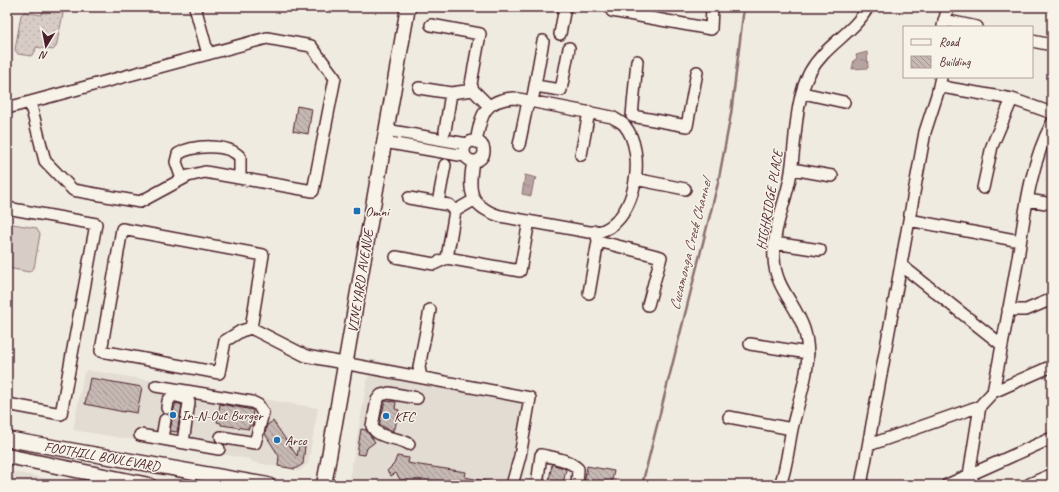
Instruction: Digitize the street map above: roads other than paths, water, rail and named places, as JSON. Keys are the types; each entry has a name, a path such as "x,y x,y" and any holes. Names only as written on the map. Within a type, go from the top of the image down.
{"main road":[{"name":"VINEYARD AVENUE","path":"324,485 408,7"},
{"name":"FOOTHILL BOULEVARD","path":"7,439 268,485"},
{"name":"FOOTHILL BOULEVARD","path":"7,456 149,485"},
{"path":"1032,485 1052,476"}],"street":[{"path":"195,7 208,54"},
{"path":"560,34 565,7"},
{"path":"612,12 636,11 711,30 712,7"},
{"name":"HIGHRIDGE PLACE","path":"780,485 804,383 808,352 807,341 800,318 778,281 774,269 774,243 792,169 795,136 802,93 806,80 818,60 858,22 868,7"},
{"path":"948,7 943,23 968,26"},
{"path":"431,26 480,34 471,84 473,90 489,106"},
{"path":"7,108 267,38 311,46 335,78 313,192 205,172 182,179 140,202 73,190 45,161 30,102"},
{"path":"1033,40 1052,45"},
{"path":"519,146 535,86 543,42"},
{"path":"535,86 561,90 569,48"},
{"path":"624,125 632,116 637,61"},
{"path":"632,116 687,126 697,72"},
{"path":"861,485 925,132 940,81 948,88 1012,99 1052,113"},
{"path":"419,88 451,93 473,90"},
{"path":"445,130 451,93"},
{"path":"802,93 844,102"},
{"path":"589,293 597,236 616,220 627,205 633,192 636,153 632,138 624,125 612,117 530,101 505,99 495,102 489,106 480,120 472,143 464,151 469,158 470,190 478,206 489,213 589,232 597,236 661,257 648,305"},
{"path":"983,188 992,146 1012,99"},
{"path":"581,155 589,112"},
{"path":"994,392 1028,200 1039,150 1052,123"},
{"path":"385,136 472,143 483,147 484,153 478,160 385,136"},
{"path":"182,179 176,162 178,154 185,150 215,147 235,152 240,157 240,178"},
{"path":"438,203 445,165"},
{"path":"792,169 832,176"},
{"path":"635,180 685,189"},
{"path":"409,198 449,205 455,211"},
{"path":"446,258 455,211 474,200"},
{"path":"1028,200 1052,204"},
{"path":"7,208 96,224 61,414 7,404"},
{"path":"909,220 1020,241"},
{"path":"396,257 434,264 446,258 520,271 529,221"},
{"path":"251,328 263,255 122,229 101,351 219,373 225,341 241,331 251,328 306,356 530,398 513,484"},
{"path":"774,243 820,250"},
{"path":"901,265 1002,345"},
{"path":"1008,310 1026,310 1052,299"},
{"path":"421,377 419,367 430,310"},
{"path":"750,344 808,352"},
{"path":"868,445 980,406 994,392 1052,366"},
{"path":"156,386 252,402 258,405 263,413 255,443 221,437"},
{"path":"409,444 403,440 379,434 372,426 377,400 381,395 388,393 417,398"},
{"path":"167,408 168,401 173,395 188,399 189,402 183,442"},
{"path":"972,480 980,406"},
{"path":"729,417 792,430"},
{"path":"162,438 165,420"},
{"path":"140,434 219,449"},
{"path":"947,485 972,480 1052,438"},
{"path":"537,485 542,455 567,461 574,465 578,469 577,485"}],"water":[{"path":"867,52 868,68 852,69 854,60 857,59 856,55"},
{"path":"525,175 537,178 534,180 531,196 522,194"}],"waterway":[{"name":"Cucamonga Creek Channel","path":"642,485 718,183 731,114 744,7"}],"place":[{"name":"Omni","path":"357,211"},
{"name":"In-N-Out Burger","path":"173,415"},
{"name":"KFC","path":"386,416"},
{"name":"Arco","path":"277,440"}]}
